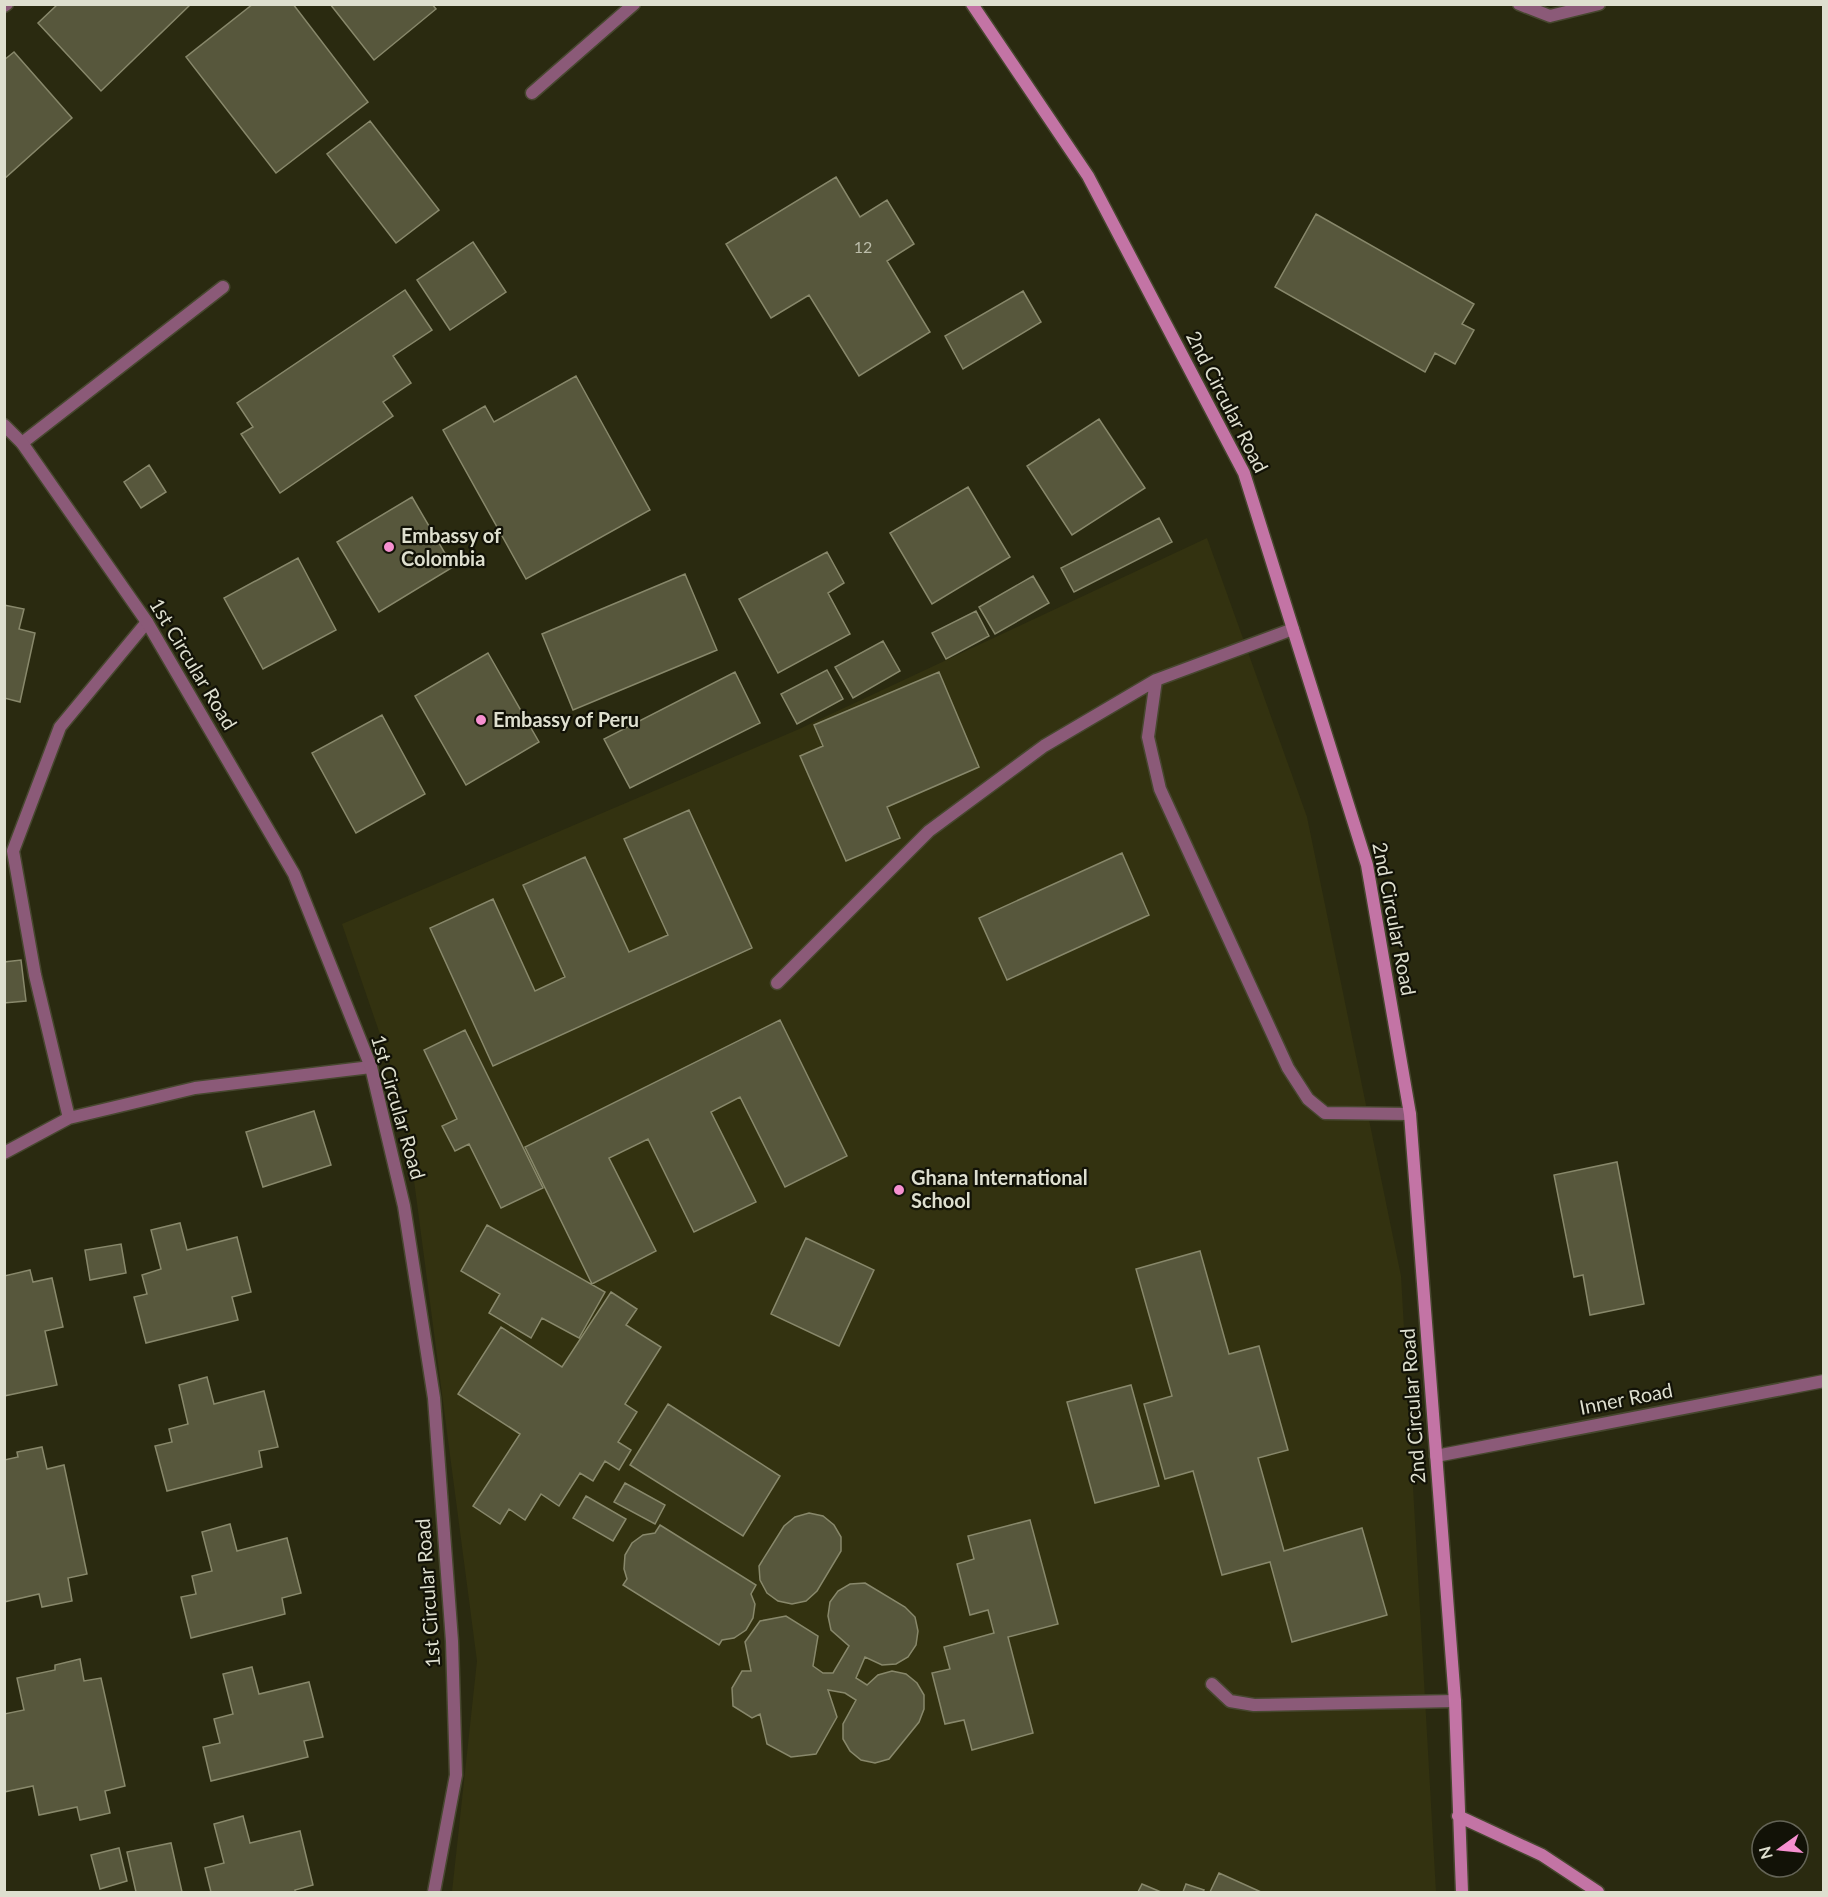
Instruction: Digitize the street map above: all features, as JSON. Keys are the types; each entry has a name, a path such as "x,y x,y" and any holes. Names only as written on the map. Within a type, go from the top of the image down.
{"street":[{"path":"532,93 634,4"},
{"name":"2nd Circular Road","path":"972,4 1088,176 1244,473 1367,865 1410,1114 1455,1701 1462,1893"},
{"path":"1519,4 1551,16 1599,4"},
{"path":"22,443 223,287"},
{"name":"1st Circular Road","path":"4,425 22,443 147,622 294,874 370,1067 404,1206 434,1398 438,1444 452,1641 456,1775 434,1893"},
{"path":"69,1118 35,975 13,851 60,727 147,622"},
{"path":"777,983 929,831 1044,746 1155,680 1293,629"},
{"path":"1155,680 1148,737 1160,789 1288,1068 1308,1099 1325,1113 1410,1114"},
{"path":"4,1153 69,1118 195,1088 370,1067"},
{"name":"Inner Road","path":"1436,1456 1824,1381"},
{"path":"1212,1684 1230,1701 1254,1705 1455,1701"},
{"path":"1458,1816 1542,1855 1598,1893"}],"shaded area":[{"name":"Ghana International School","path":"1207,538 1307,817 1401,1276 1436,1892 452,1892 477,1661 404,1104 342,924 797,730"}],"building":[{"path":"58,4 191,4 101,91 38,23"},
{"path":"253,4 293,4 368,102 276,173 186,57"},
{"path":"330,4 432,4 436,9 374,60"},
{"path":"14,52 72,118 4,179 4,60"},
{"path":"370,121 439,210 396,243 327,154"},
{"path":"836,177 860,217 887,200 914,244 887,261 930,332 859,376 809,295 771,318 726,244"},
{"path":"1316,214 1474,304 1462,324 1474,330 1455,364 1435,353 1425,372 1275,287"},
{"path":"473,242 506,292 450,330 417,280"},
{"path":"405,290 432,330 393,356 411,383 383,402 393,416 280,493 241,434 253,427 237,403"},
{"path":"1023,291 1041,322 963,369 945,336"},
{"path":"576,376 650,510 526,579 443,430 485,406 494,422"},
{"path":"1099,419 1145,488 1072,535 1027,466"},
{"path":"149,465 166,492 141,508 124,482"},
{"path":"968,487 1010,557 932,604 890,533"},
{"path":"412,497 453,567 379,612 337,542"},
{"path":"1159,518 1172,542 1074,592 1061,568"},
{"path":"827,552 844,583 828,593 850,634 778,673 739,599"},
{"path":"298,558 336,630 263,669 224,598"},
{"path":"685,574 717,650 573,710 542,634"},
{"path":"1033,576 1049,603 995,634 979,607"},
{"path":"4,605 24,609 19,629 35,633 20,702 4,698"},
{"path":"976,611 989,636 946,659 932,633"},
{"path":"883,641 900,671 853,698 835,667"},
{"path":"488,653 539,742 466,785 415,696"},
{"path":"827,670 843,699 797,724 781,694"},
{"path":"735,672 760,723 630,788 604,739"},
{"path":"939,672 979,767 887,807 900,838 846,861 800,756 823,746 814,725"},
{"path":"382,715 425,794 356,833 312,753"},
{"path":"689,810 752,948 493,1066 430,928 493,899 535,991 565,977 523,885 585,857 629,952 668,935 624,839"},
{"path":"1122,853 1149,915 1007,980 979,918"},
{"path":"21,960 26,1001 4,1003 4,962"},
{"path":"780,1020 847,1156 785,1187 740,1097 711,1112 756,1202 694,1232 648,1139 609,1158 656,1251 592,1284 525,1147"},
{"path":"465,1030 543,1188 501,1208 469,1144 455,1151 442,1126 457,1119 424,1050"},
{"path":"314,1111 331,1165 263,1187 246,1132"},
{"path":"1617,1162 1644,1304 1590,1315 1583,1275 1574,1277 1554,1175"},
{"path":"180,1223 187,1250 237,1237 251,1292 232,1297 238,1320 146,1343 134,1297 147,1294 142,1275 161,1269 151,1230"},
{"path":"487,1225 605,1292 579,1338 542,1318 531,1338 489,1313 500,1294 461,1271"},
{"path":"806,1238 874,1270 839,1346 771,1314"},
{"path":"121,1244 126,1273 90,1280 85,1250"},
{"path":"1200,1251 1229,1354 1259,1346 1288,1450 1258,1458 1284,1551 1362,1528 1387,1615 1292,1642 1270,1562 1222,1575 1193,1471 1165,1479 1144,1404 1172,1396 1136,1269"},
{"path":"30,1270 33,1282 52,1278 63,1327 45,1331 57,1385 4,1396 4,1276"},
{"path":"611,1292 637,1309 626,1325 661,1347 625,1404 637,1412 618,1442 631,1450 619,1470 605,1461 593,1481 580,1473 559,1506 541,1494 525,1520 509,1509 500,1524 473,1506 520,1434 458,1394 501,1327 562,1367"},
{"path":"207,1377 214,1404 264,1391 278,1447 259,1451 262,1467 167,1491 155,1446 172,1442 169,1429 188,1424 179,1385"},
{"path":"1131,1385 1159,1486 1095,1503 1067,1402"},
{"path":"668,1404 780,1476 743,1536 630,1465"},
{"path":"42,1447 47,1469 64,1465 87,1574 68,1578 72,1601 42,1607 39,1594 4,1602 4,1460 18,1457 17,1452"},
{"path":"625,1483 665,1505 655,1524 614,1502"},
{"path":"586,1496 626,1519 613,1541 573,1518"},
{"path":"809,1513 823,1516 834,1525 841,1537 841,1551 817,1591 806,1601 792,1604 778,1601 767,1593 760,1580 759,1566 784,1526 795,1517"},
{"path":"1030,1520 1058,1624 1008,1637 1033,1733 972,1750 964,1720 945,1724 932,1673 950,1669 944,1647 994,1633 988,1610 970,1615 957,1564 974,1559 968,1536"},
{"path":"230,1524 237,1551 287,1538 301,1593 282,1598 285,1614 191,1638 181,1597 196,1594 192,1576 212,1571 202,1532"},
{"path":"660,1525 756,1585 751,1594 755,1604 753,1618 746,1630 734,1638 722,1640 719,1645 623,1585 627,1579 624,1569 625,1555 632,1543 643,1535 655,1533"},
{"path":"865,1583 905,1607 915,1617 918,1631 916,1645 908,1657 896,1664 882,1665 865,1657 856,1678 867,1685 878,1675 892,1671 906,1674 917,1683 924,1695 924,1709 919,1722 889,1759 875,1763 861,1760 850,1751 843,1739 843,1724 856,1700 845,1693 828,1690 837,1717 816,1754 791,1757 767,1744 760,1714 752,1718 733,1706 732,1688 742,1671 751,1671 745,1642 760,1621 786,1616 818,1636 813,1666 823,1673 833,1673 849,1646 831,1630 828,1616 830,1602 838,1591 850,1584"},
{"path":"80,1659 84,1681 101,1678 125,1786 105,1791 110,1813 80,1820 77,1807 39,1815 33,1786 4,1792 4,1714 24,1710 17,1678 55,1670 55,1665"},
{"path":"252,1667 259,1694 309,1682 323,1737 304,1741 308,1757 211,1781 203,1747 220,1743 214,1719 233,1714 223,1674"},
{"path":"243,1816 250,1843 300,1831 313,1885 295,1890 295,1892 211,1892 205,1868 224,1863 214,1824"},
{"path":"171,1843 182,1892 136,1892 127,1852"},
{"path":"119,1848 127,1881 100,1889 91,1855"},
{"path":"1219,1873 1261,1892 1210,1892"},
{"path":"1142,1884 1161,1892 1138,1892"},
{"path":"1186,1884 1204,1890 1203,1892 1183,1892"}],"place":[{"name":"Embassy of Colombia","path":"389,547"},
{"name":"Embassy of Peru","path":"481,720"},
{"name":"Ghana International School","path":"899,1190"}]}
